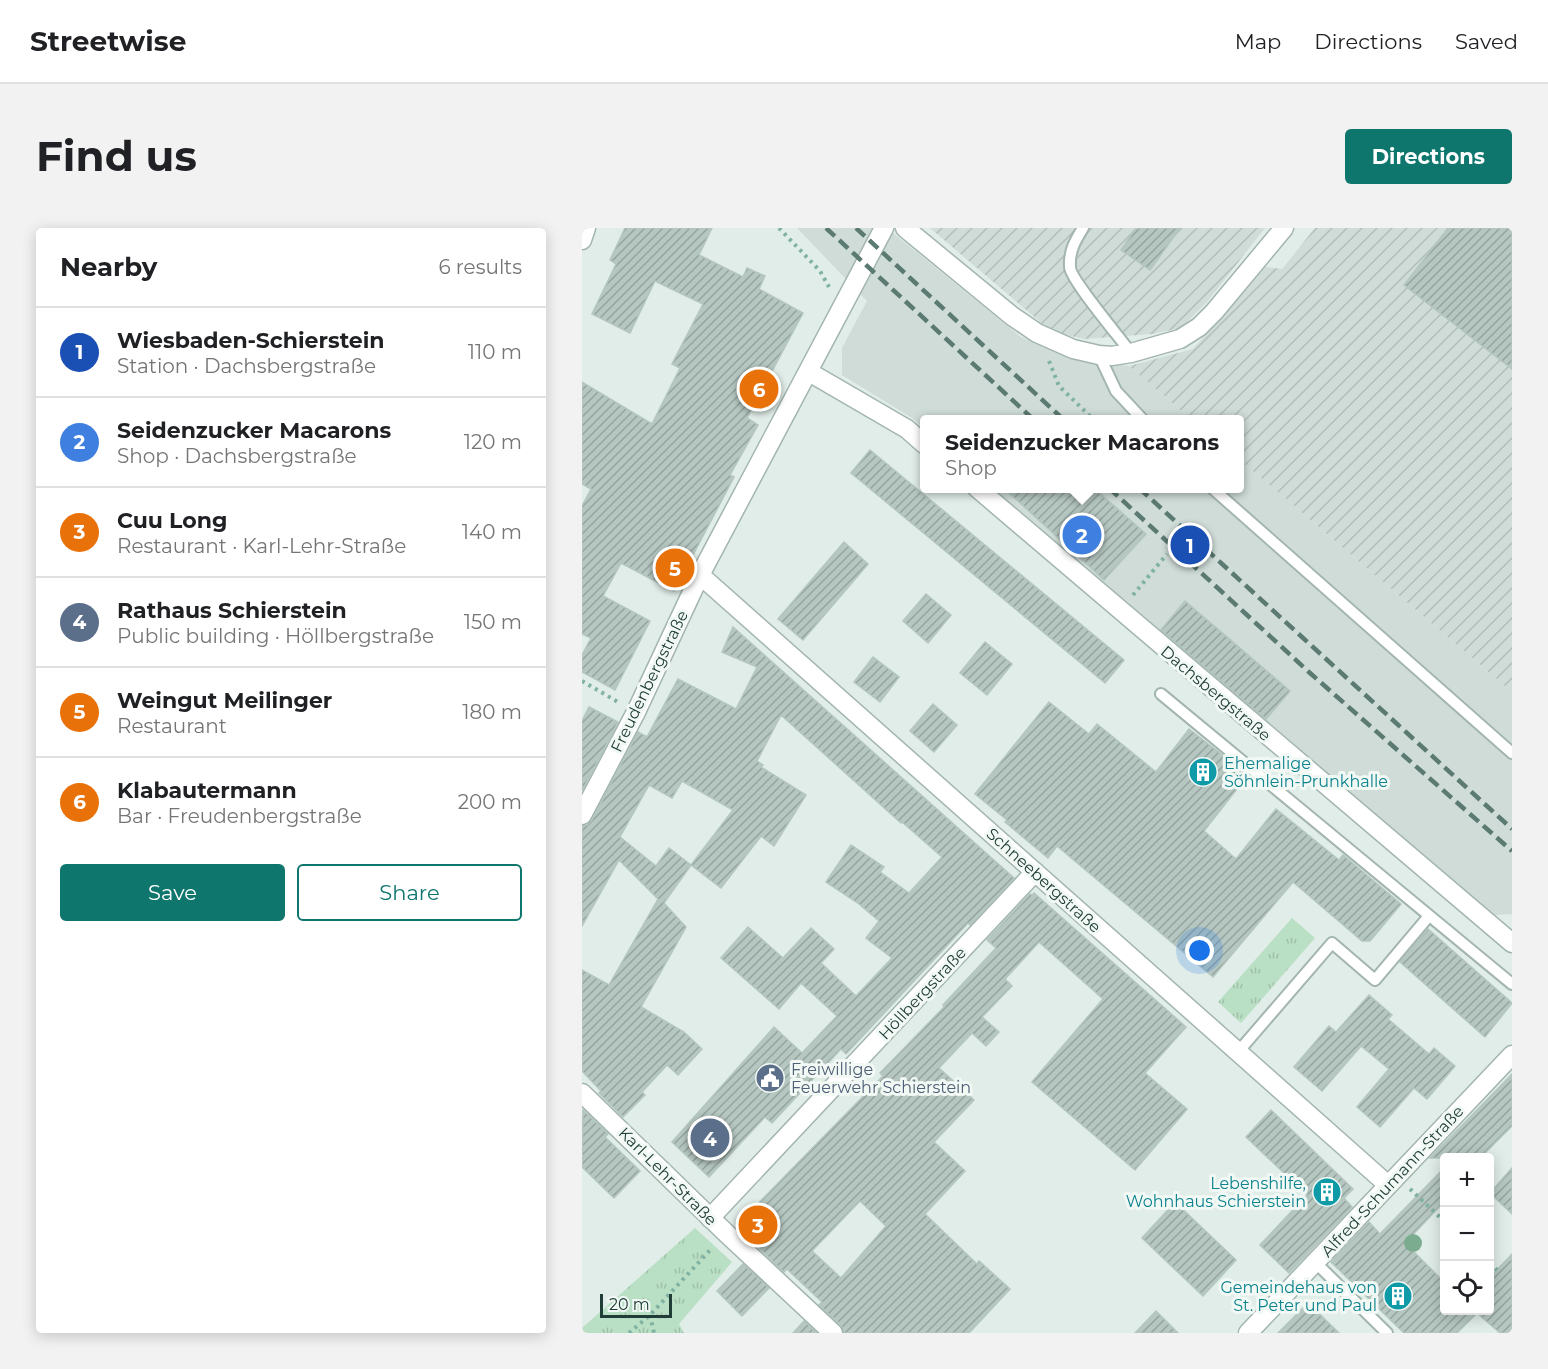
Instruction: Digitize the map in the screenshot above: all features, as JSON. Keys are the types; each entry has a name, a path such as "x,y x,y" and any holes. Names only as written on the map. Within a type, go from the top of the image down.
{"street":[{"path":"582,240 586,228"},
{"name":"Freudenbergstraße","path":"582,815 636,712 700,575 884,228"},
{"path":"905,228 1012,316 1037,333 1073,349 1112,356 1180,339 1199,327 1284,228"},
{"path":"809,372 907,429 920,440"},
{"name":"Dachsbergstraße","path":"982,493 1512,943"},
{"name":"Schneebergstraße","path":"700,575 1388,1185"},
{"name":"Höllbergstraße","path":"710,1218 1035,872"},
{"name":"Alfred-Schumann-Straße","path":"1248,1333 1512,1055"},
{"name":"Karl-Lehr-Straße","path":"582,1093 710,1218 833,1333"}],"lane":[{"path":"1083,228 1071,249 1070,269 1077,283 1131,353"},
{"path":"1098,355 1116,391 1138,415"},
{"path":"1217,493 1512,753"},
{"path":"1161,694 1512,984"},
{"path":"1238,1052 1332,943 1375,980 1429,916"},
{"path":"1315,1262 1387,1333"}],"path":[{"path":"779,228 820,271 842,310"},
{"path":"1037,333 1059,386 1089,415"},
{"path":"1120,611 1167,554"},
{"path":"582,681 636,712"},
{"path":"1416,1194 1440,1217"},
{"path":"629,1333 650,1315 714,1246"},
{"path":"1494,1267 1497,1270"},
{"path":"650,1315 654,1333"}],"shaded area":[{"path":"797,228 887,228 1021,337 1074,359 1129,366 1186,415 920,415 920,425 842,375 842,348 867,301"},
{"path":"930,228 1265,228 1207,302 1181,328 1152,334 1085,339 1052,332"},
{"path":"1315,228 1512,228 1512,692 1244,463 1244,415 1186,415 1129,366 1193,349 1265,267 1282,269"},
{"path":"1244,463 1512,692 1512,914 1495,915 1145,622 998,493 1244,493"}],"green space":[{"path":"1292,918 1315,938 1241,1023 1218,1002"},
{"path":"695,1228 732,1262 679,1324 684,1333 582,1333 582,1328"}],"building":[{"path":"625,228 712,228 699,255 743,277 747,268 765,276 759,289 803,313 747,418 758,425 730,475 734,477 674,591 621,563 603,596 650,621 615,690 582,672 582,655 591,638 582,634 582,506 591,489 582,484 582,382 652,424 680,368 672,364 703,304 655,281 630,333 592,314 616,264 610,260"},
{"path":"1136,228 1180,228 1150,270 1121,250"},
{"path":"1448,228 1512,228 1512,369 1404,285"},
{"path":"870,450 1124,660 1105,683 851,473"},
{"path":"1009,493 1100,493 1146,534 1104,580"},
{"path":"844,542 868,564 803,640 778,619"},
{"path":"926,594 951,615 928,643 903,621"},
{"path":"1185,601 1290,691 1266,719 1161,630"},
{"path":"733,627 1014,878 970,925 968,923 846,1054 841,1049 772,1123 765,1117 709,1177 672,1142 774,1027 802,1053 837,1016 801,983 779,1009 721,958 748,927 783,958 811,928 834,949 821,963 856,996 892,958 866,938 879,921 859,904 826,882 851,845 884,867 880,872 909,893 942,857 781,715 757,761 763,765 761,767 806,795 774,846 761,836 721,888 691,865 664,903 686,927 641,1007 684,1032 702,1049 678,1075 667,1065 642,1092 645,1095 623,1117 599,1093 601,1091 582,1071 582,970 609,985 658,899 619,860 582,926 582,826 592,820 638,732 647,737 678,679 736,709 757,667 722,652","holes":["682,781 733,810 691,865 669,848 656,866 620,837 649,785 672,798"]},
{"path":"985,642 1012,664 987,695 960,673"},
{"path":"873,657 899,677 880,702 854,682"},
{"path":"1049,702 1089,734 1097,724 1156,772 1189,729 1248,775 1204,831 1236,859 1276,809 1339,860 1343,855 1401,904 1370,941 1362,941 1293,882 1213,977 1057,846 1048,858 975,794"},
{"path":"933,704 957,725 934,752 910,731"},
{"path":"589,707 618,722 582,791 582,721"},
{"path":"1034,893 1186,1027 1145,1073 1187,1109 1135,1170 1032,1082 1103,999 1039,942 1005,979 1012,986 982,1017 999,1032 986,1046 972,1033 939,1068 974,1100 934,1142 965,1171 925,1214 977,1264 979,1261 1010,1289 969,1333 844,1333 841,1325 819,1305 822,1302 787,1269 784,1272 759,1248 762,1245 739,1223 883,1076 880,1073 944,1007 943,1005 996,948 987,940 1030,894","holes":["860,1201 886,1226 841,1278 812,1251"]},
{"path":"1428,929 1512,1003 1485,1037 1400,962"},
{"path":"1369,995 1392,1015 1388,1019 1429,1054 1434,1048 1455,1066 1427,1099 1414,1088 1380,1127 1357,1107 1389,1069 1361,1046 1322,1091 1294,1067 1329,1026 1336,1032"},
{"path":"1512,1074 1512,1126 1485,1153 1440,1153 1440,1158 1430,1158"},
{"path":"583,1110 608,1134 605,1137 640,1171 614,1198 582,1167"},
{"name":"Lebenshilfe, Wohnhaus Schierstein","path":"1271,1110 1353,1189 1344,1198 1352,1207 1289,1273 1260,1245 1307,1195 1246,1137"},
{"path":"1512,1168 1512,1214 1494,1197 1494,1188"},
{"path":"1440,1172 1440,1206 1405,1243 1440,1278 1440,1315 1475,1315 1457,1333 1404,1333 1331,1262 1369,1222 1380,1234"},
{"path":"1175,1202 1236,1260 1203,1296 1142,1238"},
{"path":"1512,1254 1512,1333 1500,1333 1479,1315 1494,1315 1494,1273"},
{"path":"743,1264 769,1288 742,1316 717,1291"},
{"path":"1308,1303 1339,1333 1278,1333"},
{"path":"1156,1311 1178,1333 1135,1333"},
{"path":"804,1321 817,1333 793,1333"}],"railway":[{"path":"826,228 1029,415"},
{"path":"856,228 1059,415"},
{"path":"1114,493 1310,673 1512,851"},
{"path":"1144,493 1512,829"}],"place":[{"name":"Klabautermann","path":"759,389"},
{"name":"Seidenzucker Macarons","path":"1082,535"},
{"name":"Wiesbaden-Schierstein","path":"1190,545"},
{"name":"Weingut Meilinger","path":"675,568"},
{"name":"Ehemalige Söhnlein-Prunkhalle","path":"1203,772"},
{"name":"Freiwillige Feuerwehr Schierstein","path":"770,1078"},
{"name":"Rathaus Schierstein","path":"710,1138"},
{"name":"Lebenshilfe, Wohnhaus Schierstein","path":"1327,1192"},
{"name":"Cuu Long","path":"758,1225"},
{"name":"Gemeindehaus von St. Peter und Paul","path":"1398,1296"}]}
